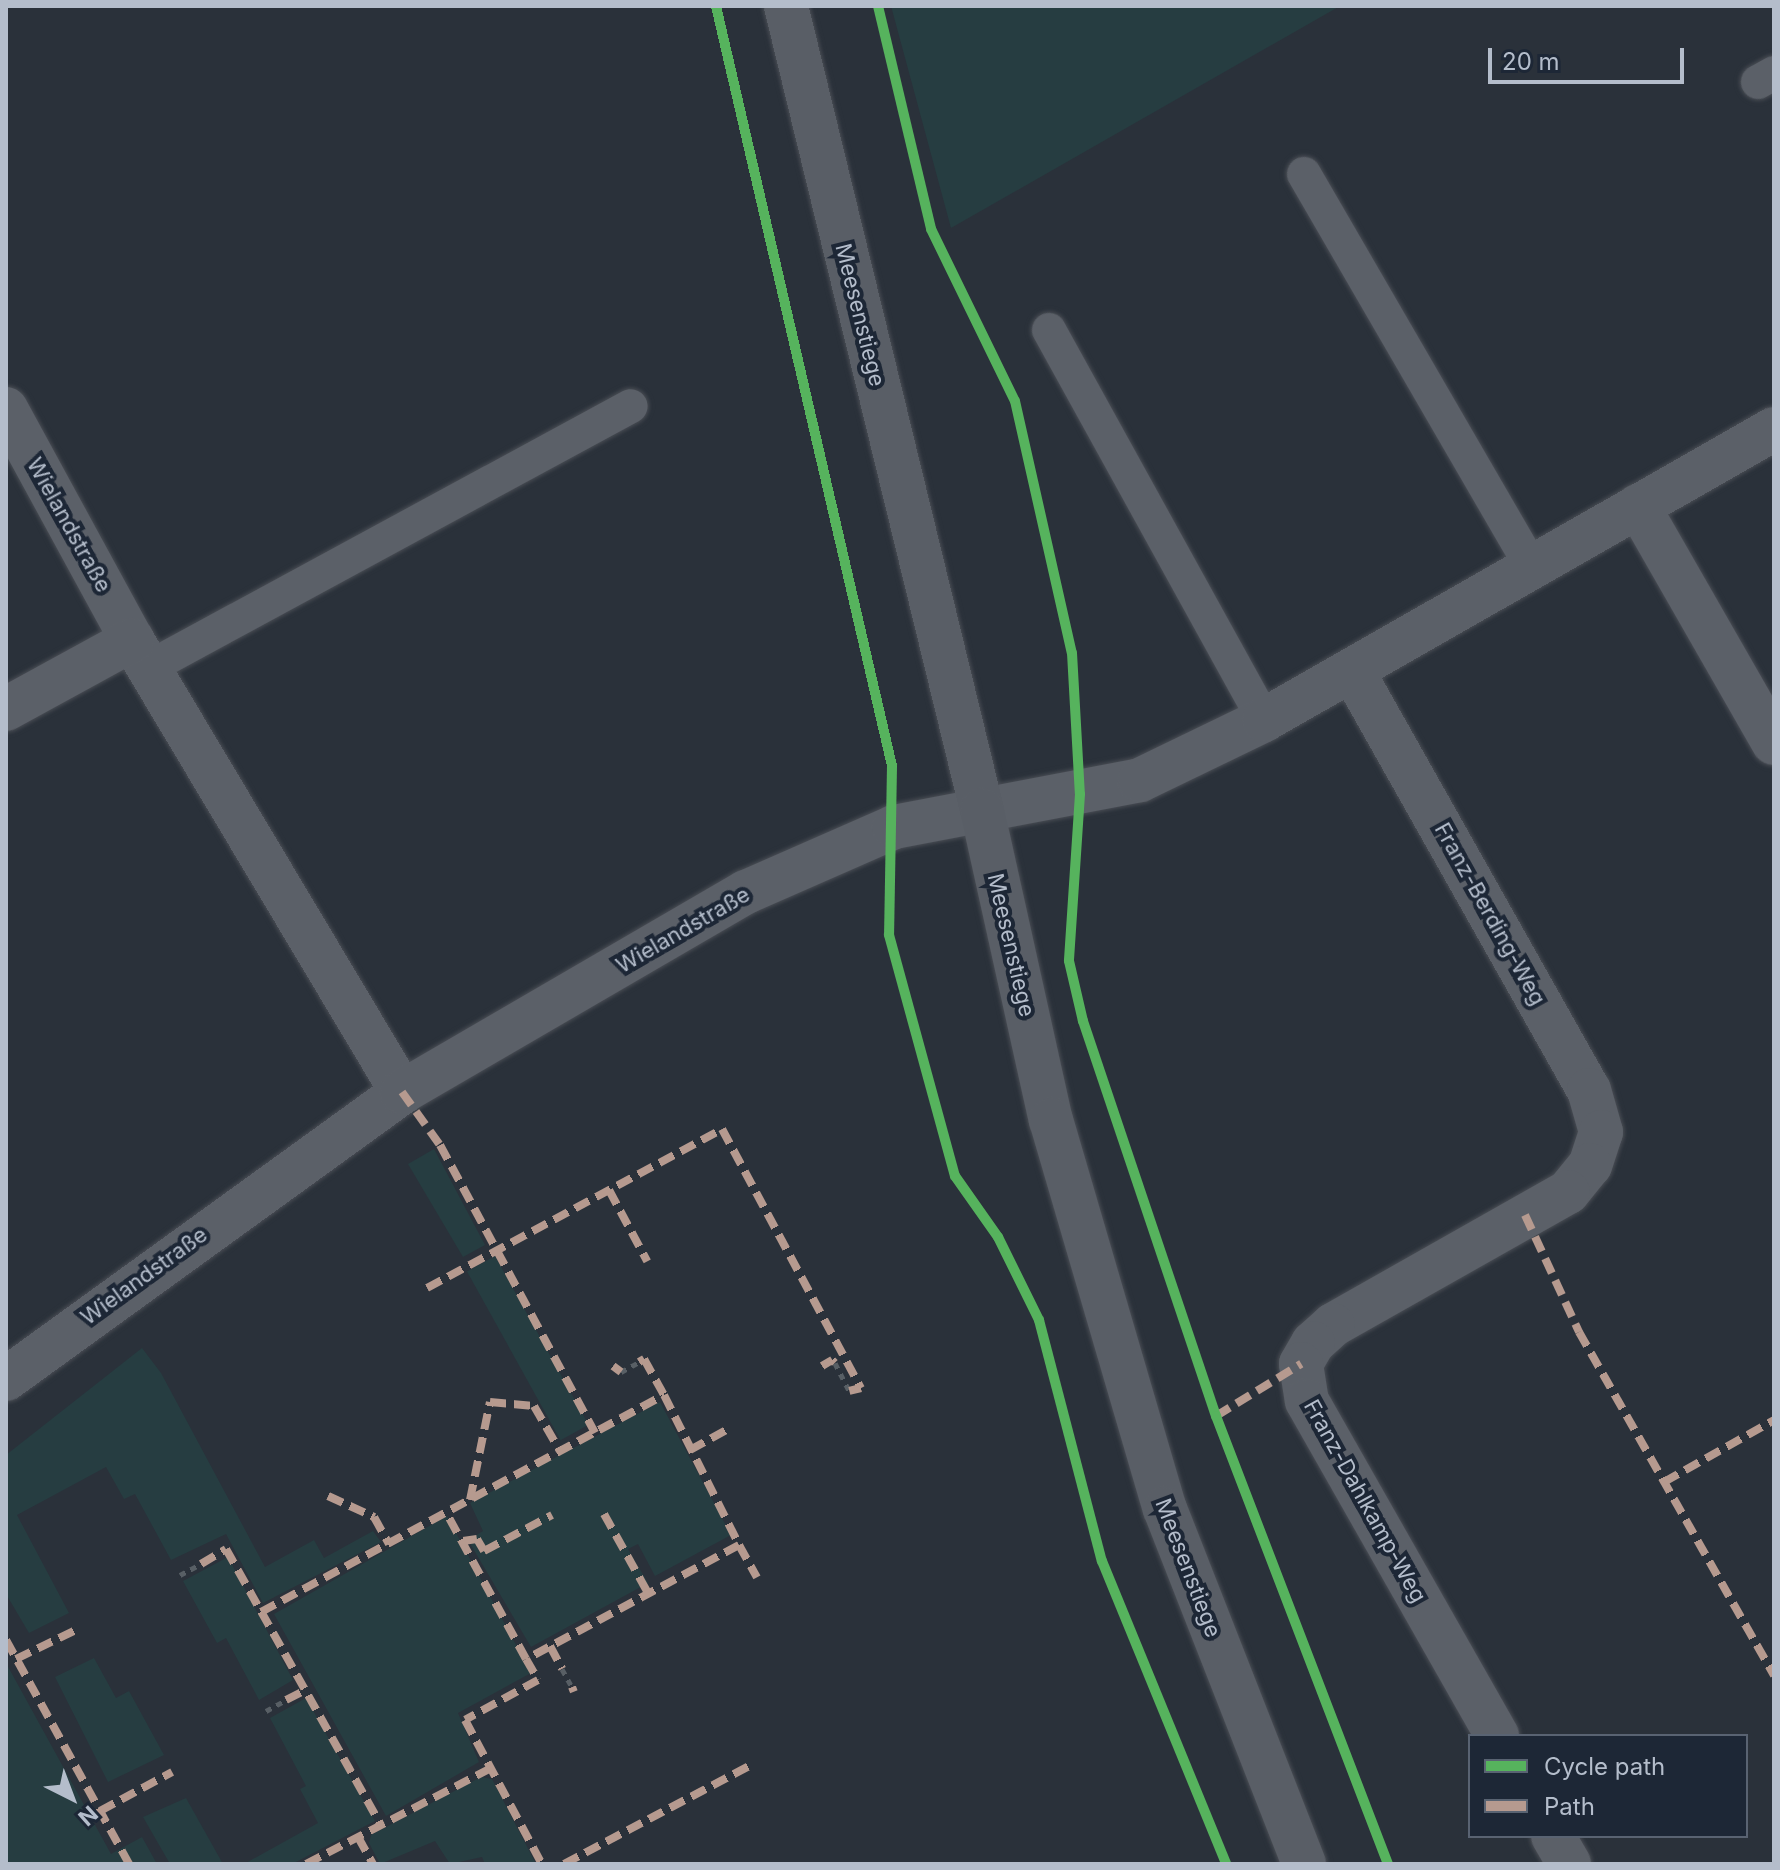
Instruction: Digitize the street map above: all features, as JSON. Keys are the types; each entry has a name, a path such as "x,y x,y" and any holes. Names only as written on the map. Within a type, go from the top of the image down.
{"street":[{"name":"Meesenstiege","path":"786,6 982,810 1051,1120 1160,1496 1304,1864"},
{"name":"Wielandstraße","path":"6,409 140,654 402,1092"},
{"path":"982,810 1140,780 1264,720 1774,429"},
{"path":"1638,506 1774,743"},
{"path":"6,709 140,654"},
{"name":"Franz-Berding-Weg","path":"1352,670 1589,1090 1601,1132 1590,1165"},
{"name":"Wielandstraße","path":"6,1379 402,1092 746,892 894,827 982,810"},
{"name":"Franz-Dahlkamp-Weg","path":"1496,1734 1307,1401 1301,1364 1313,1343 1333,1325 1568,1192 1590,1165"},
{"path":"1554,1838 1569,1864"}],"lane":[{"path":"1304,174 1532,567"},
{"path":"1049,330 1264,720"},
{"path":"140,654 631,406"}],"path":[{"path":"621,1372 639,1362"},
{"path":"835,1363 849,1391"},
{"path":"180,1575 201,1564"},
{"path":"562,1669 572,1687"},
{"path":"266,1711 286,1700"}],"green space":[{"path":"891,6 1340,6 951,228"},
{"path":"434,1149 485,1245 463,1257 408,1164"},
{"path":"495,1256 589,1425 561,1440 467,1272"},
{"path":"142,1348 161,1373 265,1567 314,1540 324,1558 373,1531 381,1542 263,1603 226,1534 171,1560 135,1494 124,1499 106,1467 17,1515 69,1613 29,1633 6,1594 6,1455"},
{"path":"660,1402 731,1535 655,1576 638,1544 628,1549 648,1583 531,1647 468,1540 483,1531 470,1503"},
{"path":"447,1516 531,1673 458,1713 479,1762 386,1816 274,1614"},
{"path":"228,1557 293,1680 259,1700 226,1638 217,1643 183,1581"},
{"path":"94,1658 116,1698 129,1691 164,1755 108,1782 55,1677"},
{"path":"6,1663 111,1854 142,1837 157,1864 6,1864"},
{"path":"306,1698 375,1821 292,1864 244,1864 318,1823 300,1789 306,1786 270,1718"},
{"path":"481,1777 492,1779 536,1864 485,1864 482,1857 450,1864 435,1841 380,1864 369,1843 371,1835"},
{"path":"186,1798 223,1864 170,1864 143,1817"}],"marked path":[{"path":"402,1092 440,1145 595,1433"},
{"path":"427,1288 722,1129 861,1388 849,1391"},
{"path":"609,1190 647,1261"},
{"path":"1525,1215 1579,1332 1774,1675"},
{"path":"639,1362 644,1359 664,1395"},
{"path":"822,1366 832,1360 835,1363"},
{"path":"1216,1416 1301,1364"},
{"path":"613,1366 621,1372"},
{"path":"261,1612 664,1395 739,1545 526,1659 446,1512"},
{"path":"470,1500 490,1402 534,1406 560,1451"},
{"path":"1664,1482 1774,1420"},
{"path":"690,1450 728,1429"},
{"path":"328,1496 374,1517 389,1544"},
{"path":"604,1514 648,1593"},
{"path":"463,1541 477,1539 484,1551 552,1515"},
{"path":"739,1545 757,1577"},
{"path":"201,1564 226,1549 381,1825"},
{"path":"16,1659 78,1629"},
{"path":"6,1640 129,1864"},
{"path":"550,1646 562,1669"},
{"path":"526,1659 538,1680 465,1720 542,1864"},
{"path":"572,1687 574,1692"},
{"path":"286,1700 306,1690"},
{"path":"564,1864 753,1764"},
{"path":"306,1864 491,1768"},
{"path":"100,1811 172,1772"},
{"path":"358,1837 373,1864"}],"cycle path":[{"path":"716,6 892,766 889,935 955,1176 998,1237 1039,1320 1102,1561 1226,1864"},
{"path":"878,6 931,229 1015,401 1072,653 1080,794 1069,961 1083,1021 1216,1416 1388,1864"}]}
